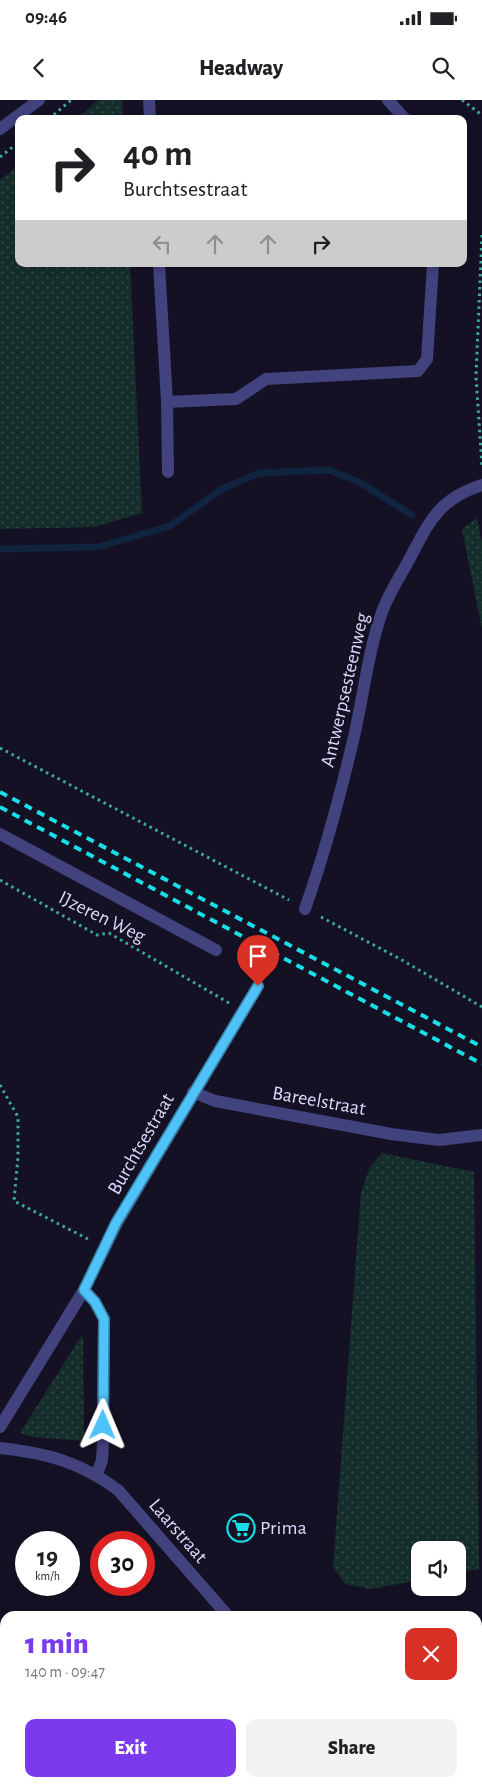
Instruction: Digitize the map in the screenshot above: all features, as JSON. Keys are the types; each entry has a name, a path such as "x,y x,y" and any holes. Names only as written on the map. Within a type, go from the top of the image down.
{"street":[{"path":"19,115 39,100"},
{"path":"149,100 150,115"},
{"path":"388,100 401,115"},
{"path":"0,129 15,118"},
{"path":"159,267 168,402 168,472"},
{"path":"168,402 236,399 266,379 418,371 428,359 433,267"},
{"name":"Antwerpsesteenweg","path":"305,909 320,867 338,804 372,649 383,610 432,517 456,497 482,485"},
{"path":"0,834 216,950"},
{"name":"Burchtsestraat","path":"0,1427 84,1290 116,1223 258,986"},
{"name":"Bareelstraat","path":"193,1092 215,1101 391,1134 439,1140 482,1135"},
{"path":"84,1290 95,1302 104,1319 102,1460 97,1474"},
{"name":"Laarstraat","path":"0,1448 43,1454 76,1464 97,1474 118,1490 224,1611"}],"path":[{"path":"54,115 71,100"},
{"path":"462,100 481,111 482,115"},
{"path":"0,157 15,145"},
{"path":"482,235 476,376 482,467"},
{"path":"0,748 402,960 482,1007"},
{"name":"IJzeren Weg","path":"0,880 97,935 109,933 242,1011"},
{"path":"0,1084 18,1117 18,1157 14,1201 105,1248"}],"green space":[{"path":"98,100 122,100 123,115 81,115"},
{"path":"15,168 15,267 130,267 142,513 95,527 0,529 0,180"},
{"path":"477,518 482,544 482,629 462,529"},
{"path":"382,1153 474,1172 479,1569 466,1571 466,1541 411,1541 411,1582 370,1589 345,1584 333,1567 361,1192 370,1167"},
{"path":"83,1337 84,1441 33,1437 20,1433 80,1338"}],"waterway":[{"path":"0,549 98,547 170,526 222,489 259,473 329,470 359,482 412,515"}],"railway":[{"path":"0,792 482,1047"},
{"path":"0,807 482,1064"}],"place":[{"name":"Prima","path":"241,1528"}],"route":[{"path":"103,1425 104,1319 95,1302 84,1290 116,1223 258,986"}]}
